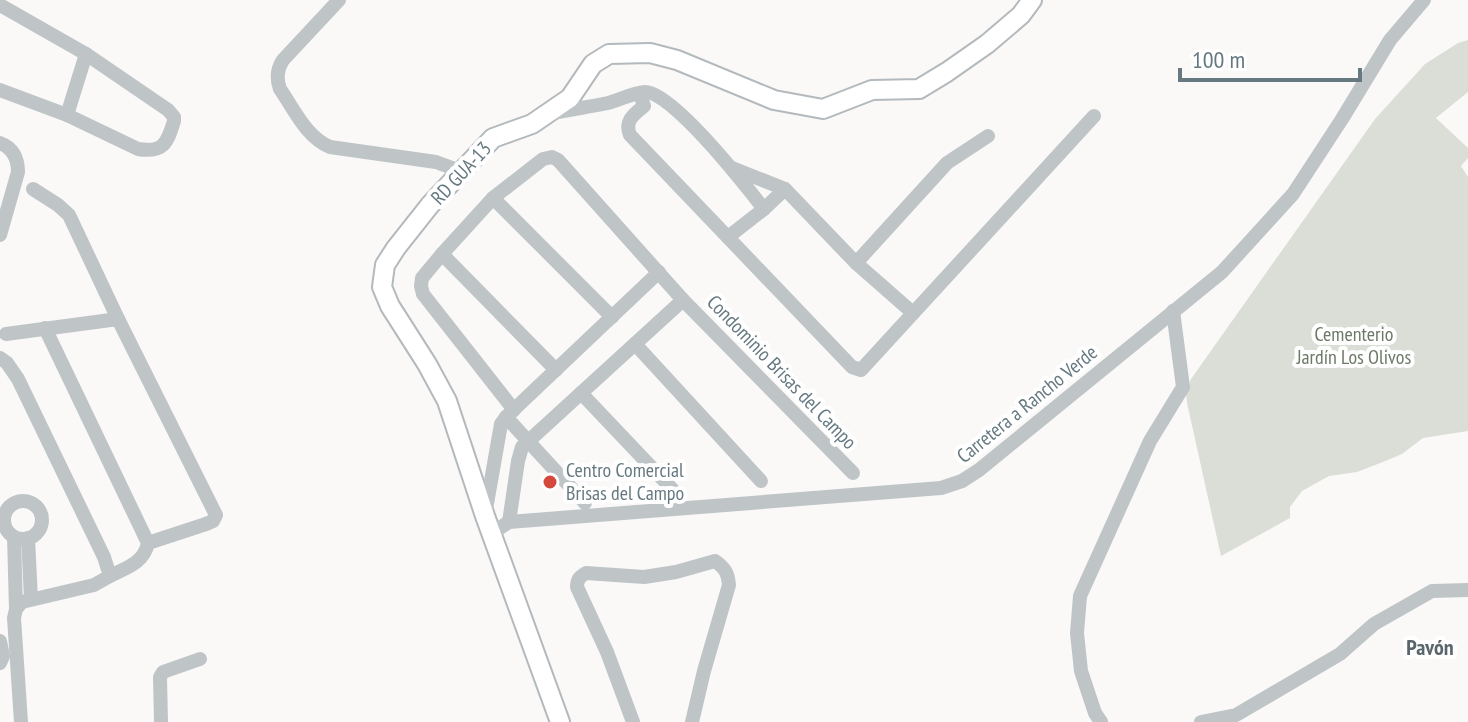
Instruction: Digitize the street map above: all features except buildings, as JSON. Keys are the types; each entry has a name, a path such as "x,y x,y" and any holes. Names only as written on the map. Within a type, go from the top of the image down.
{"main road":[{"name":"RD GUA-13","path":"560,722 447,401 390,306 382,287 385,265 396,248 430,205 493,138 532,124 570,98 593,64 609,54 650,53 677,60 774,100 823,109 872,90 919,89 987,44 1021,15 1032,0"}],"street":[{"path":"339,0 283,60 278,70 280,89 308,129 330,147 436,162 463,172"},
{"name":"Carretera a Rancho Verde","path":"488,524 941,488 962,481 1222,272 1293,194 1390,40 1424,0"},
{"path":"0,5 86,54 174,117 163,146 151,151 138,149 67,115 0,90"},
{"path":"67,115 86,54"},
{"path":"549,113 610,103 647,92 656,96 680,113 764,209"},
{"path":"640,94 644,106 629,120 630,135 857,370 861,370 1094,116"},
{"path":"856,263 947,163 988,136"},
{"path":"0,143 18,161 18,172 0,235"},
{"name":"Condominio Brisas del Campo","path":"585,503 525,444 510,413 422,290 422,278 493,198 543,159 555,158 683,300 853,473"},
{"path":"731,168 785,189 856,263 913,313"},
{"path":"33,189 69,215 216,515 213,521 206,524 148,543"},
{"path":"728,237 785,189"},
{"path":"493,198 612,317"},
{"path":"442,254 556,370"},
{"path":"488,524 501,424 659,272"},
{"name":"Condominio Brisas del Campo","path":"525,444 683,300"},
{"path":"1101,722 1081,671 1077,633 1080,596 1150,441 1183,387 1173,311"},
{"path":"6,334 118,319"},
{"path":"16,609 22,602 31,599 94,585 137,562 148,543 45,328"},
{"path":"635,344 761,481"},
{"path":"0,358 18,379 104,557 110,576"},
{"path":"581,393 673,490"},
{"path":"498,440 525,444 518,461 509,522"},
{"path":"28,500 36,504 43,519 36,535 21,538 9,533 2,521 11,504 28,500"},
{"path":"21,538 31,599"},
{"path":"21,538 14,618 21,722"},
{"path":"633,722 607,652 577,587 580,576 586,573 644,577 715,561 728,574 729,585 692,722"},
{"path":"1201,722 1236,715 1340,654 1374,624 1432,591 1468,590"},
{"path":"0,641 3,656 0,663"},
{"path":"161,722 160,677 163,672 200,659"}],"green space":[{"name":"Cementerio Jardín Los Olivos","path":"1468,40 1468,92 1436,118 1468,148 1468,158 1461,166 1468,177 1468,431 1423,438 1402,454 1383,462 1357,472 1329,476 1302,491 1290,507 1290,518 1221,556 1187,403 1186,394 1191,379 1375,119 1425,64"}],"place":[{"name":"Centro Comercial Brisas del Campo","path":"550,482"}],"district":[{"name":"Pavón","path":"1430,647"}]}
